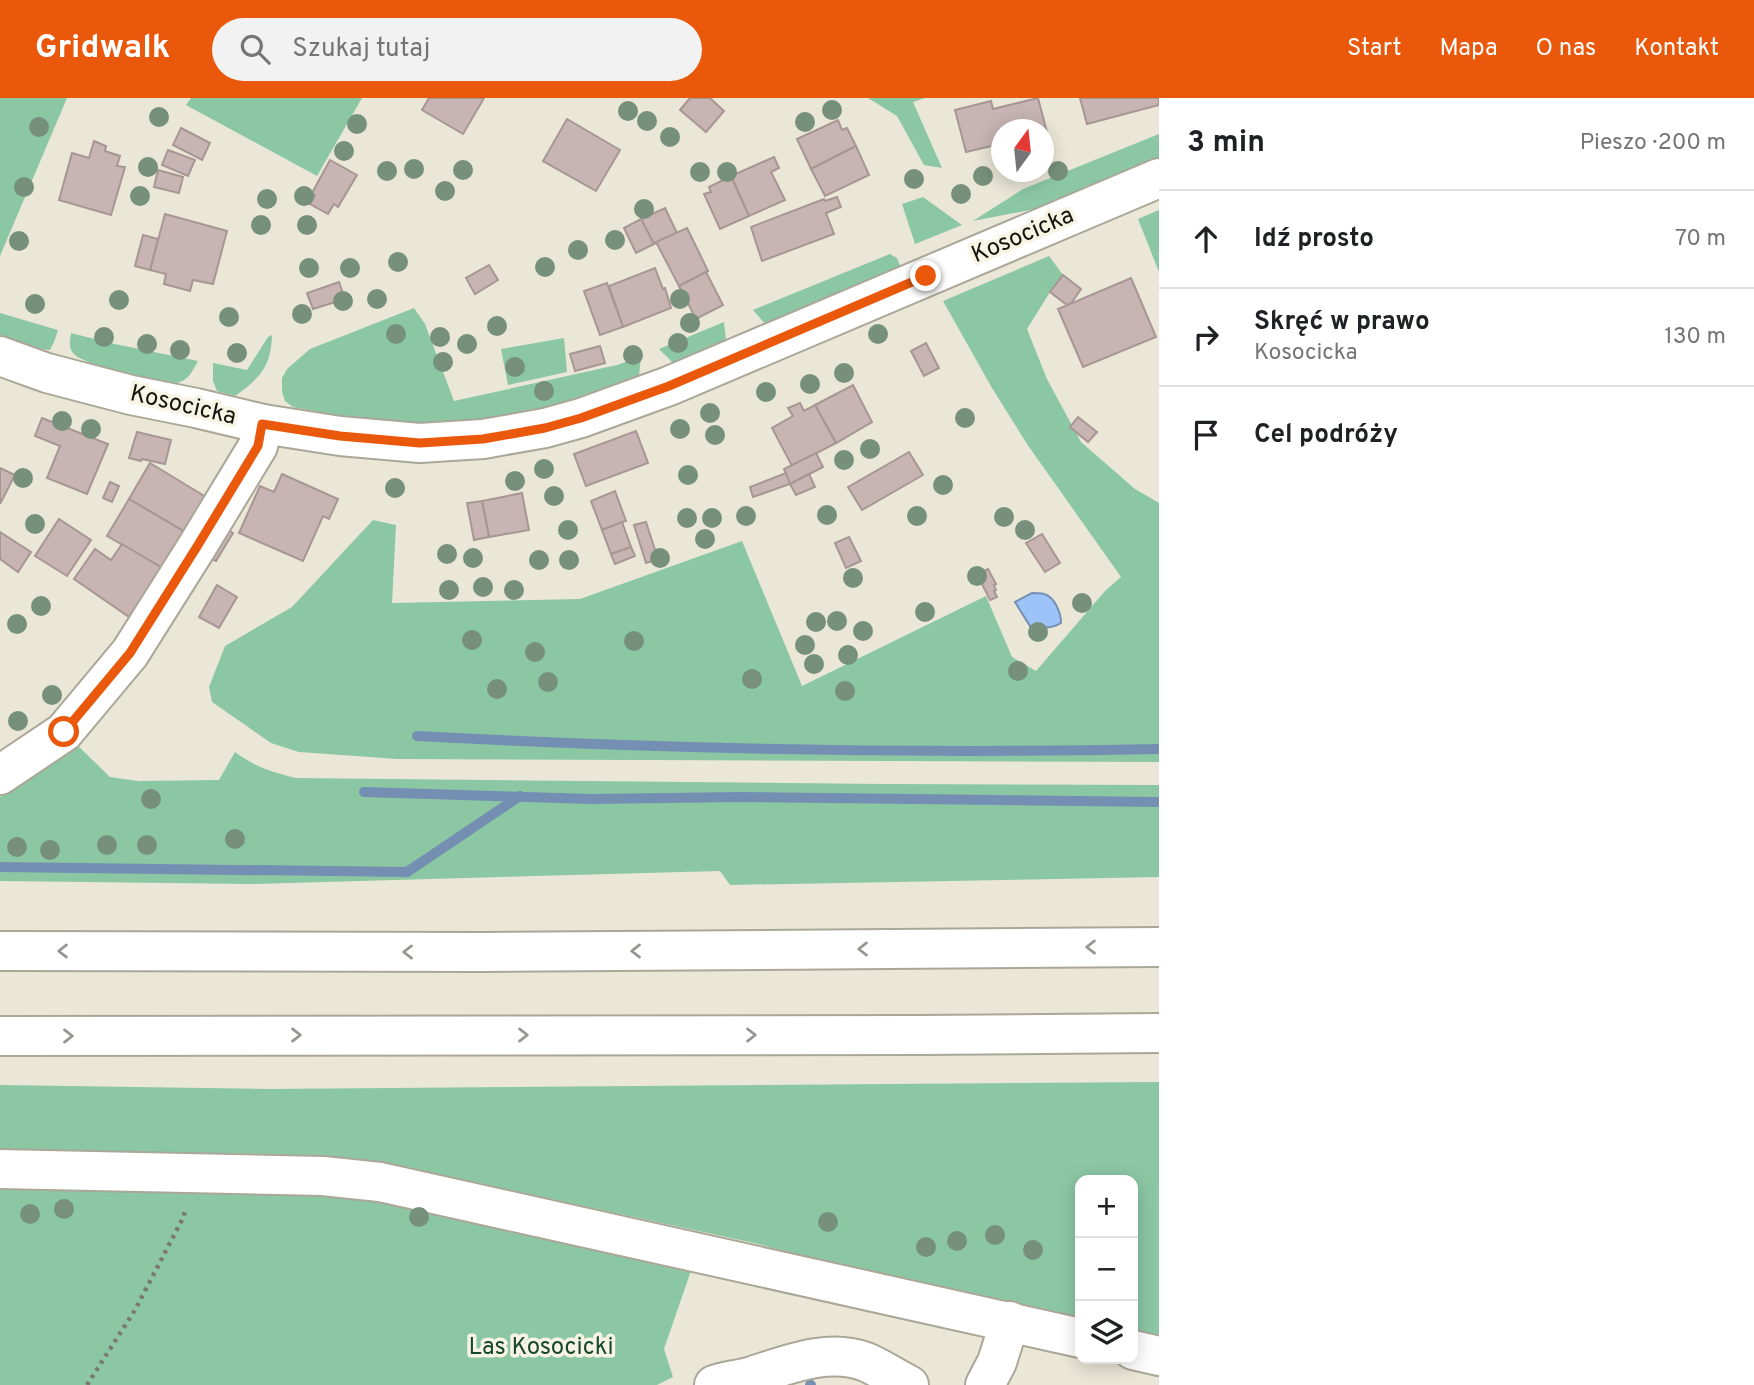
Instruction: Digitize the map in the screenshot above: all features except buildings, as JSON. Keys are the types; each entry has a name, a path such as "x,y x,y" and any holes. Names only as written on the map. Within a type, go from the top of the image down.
{"main road":[{"name":"Kosocicka","path":"0,356 47,373 107,389 262,424 340,436 420,443 483,439 569,422 669,386 1159,178"},
{"path":"0,775 64,732 130,653 258,446 262,424"},
{"path":"0,951 483,953 1159,947"},
{"path":"0,1036 1159,1033"},
{"path":"0,1169 323,1176 380,1182 1075,1337"},
{"path":"985,1385 998,1362 1010,1321"},
{"path":"1138,1351 1159,1356"},
{"path":"738,1383 818,1357 840,1356 864,1362 909,1385"}],"path":[{"path":"87,1385 135,1310 184,1216 190,1172"}],"green space":[{"path":"0,98 67,98 0,256"},
{"path":"191,98 362,98 317,176 186,105"},
{"path":"868,98 925,98 913,102 942,168 924,165 897,116"},
{"path":"1159,134 1159,159 1045,207 973,221 1023,189 1040,182 1054,182 1054,176"},
{"path":"923,197 962,225 915,244 902,204"},
{"path":"1159,210 1159,272 1138,219"},
{"path":"890,254 897,258 901,268 766,325 753,310"},
{"path":"1049,256 1063,275 1027,329 1047,379 1081,442 1135,489 1159,503 1159,762 397,759 299,752 271,743 212,702 209,687 225,646 292,607 373,520 396,525 392,603 580,599 742,541 802,686 986,596 1012,657 1036,671 1105,591 1121,577 1027,444 943,301"},
{"path":"414,308 425,324 454,401 617,365 641,356 639,377 505,419 434,424 351,418 293,407 285,401 282,378 287,369 310,349"},
{"path":"0,313 58,330 50,350 0,336"},
{"path":"724,322 726,341 673,363 659,349"},
{"path":"71,333 198,361 185,380 171,384 80,358 71,349"},
{"path":"272,335 269,356 257,377 235,396 217,391 213,381 213,363 247,370"},
{"path":"564,338 567,372 508,385 501,349"},
{"path":"73,741 110,777 138,781 219,780 235,752 264,768 296,778 1159,785 1159,877 730,885 720,871 250,884 0,881 0,797"},
{"path":"1159,1082 1159,1340 1138,1336 1138,1175 1075,1175 1075,1322 985,1303 754,1243 398,1166 130,1152 0,1151 0,1085 269,1089"},
{"name":"Las Kosocicki","path":"0,1185 303,1188 467,1215 694,1262 664,1349 673,1377 657,1385 0,1385"}],"water":[{"path":"1032,593 1051,598 1059,610 1061,623 1046,628 1030,626 1015,602"}],"waterway":[{"path":"417,736 788,749 1159,749"},
{"path":"364,792 592,799 740,797 1159,802"},
{"path":"0,867 407,872 520,796"}],"route":[{"path":"64,732 130,653 258,446 262,424 340,436 420,443 483,439 545,428 669,386 926,276"}]}
